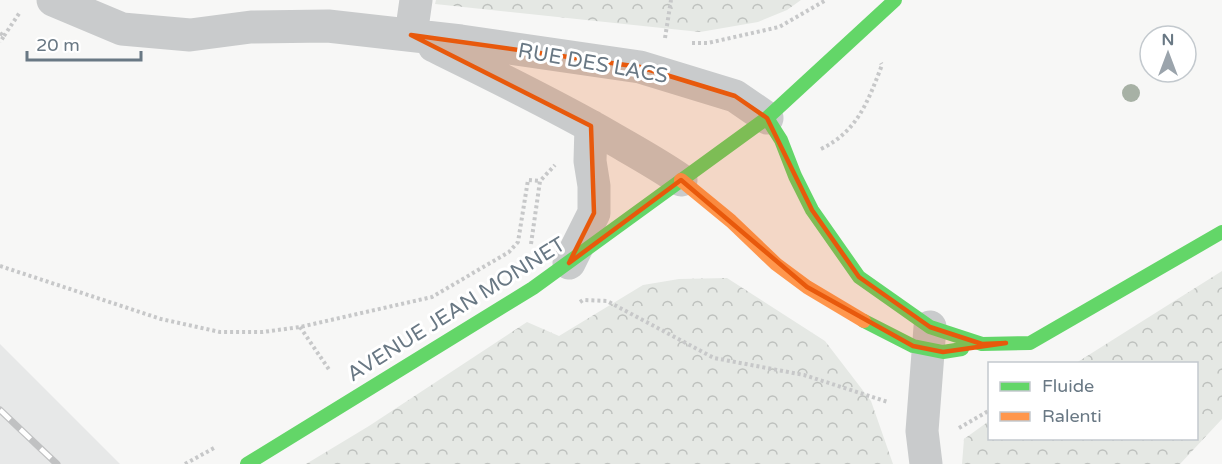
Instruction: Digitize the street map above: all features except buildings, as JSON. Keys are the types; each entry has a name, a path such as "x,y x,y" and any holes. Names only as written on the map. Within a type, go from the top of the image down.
{"street":[{"path":"411,35 416,0"},
{"name":"AVENUE JEAN MONNET","path":"247,464 533,288 569,263 767,118 895,0"},
{"name":"RUE DES LACS","path":"38,4 122,29 190,35 251,27 328,26 411,35 640,67 735,96 767,118"},
{"name":"RUE DES LACS","path":"411,35 522,89 591,126 681,180"},
{"path":"767,118 781,140 812,210 859,277 943,352 1006,343"},
{"path":"569,263 594,213 594,186 590,161 591,126"},
{"path":"681,180 731,221 776,264 807,287 862,320 913,346 929,338 982,344 1030,343 1222,232"},
{"path":"926,464 922,431 929,338"}],"path":[{"path":"665,43 671,0"},
{"path":"687,43 708,43 779,27 826,0"},
{"path":"0,42 2,34 38,4"},
{"path":"824,148 849,131 865,108 882,65 878,55"},
{"path":"0,266 161,319 220,332 263,332 300,327 432,297 509,252 518,242 528,180 540,181 531,247"},
{"path":"573,307 583,300 607,301 714,358 804,375 890,403"},
{"path":"300,327 333,376"},
{"path":"185,464 217,446"}],"highlighted area":[{"path":"411,35 640,67 735,96 767,118 812,210 859,277 930,327 982,344 1006,343 943,352 913,346 807,287 681,180 569,263 594,213 591,126"}],"shaded area":[{"path":"0,344 120,464 0,464"}],"green space":[{"path":"436,0 801,0 787,10 758,22 700,32 435,4"},
{"path":"1222,271 1222,419 1180,464 962,464 964,439 988,422 988,440 1198,440 1198,362 1078,362"},
{"path":"727,278 825,341 871,401 893,464 306,464 369,426 527,322 559,336 643,285 679,279"}],"railway":[{"path":"0,410 57,464"}],"traffic: fast":[{"path":"247,464 533,288 767,118 895,0"},
{"path":"767,118 781,140 812,210 859,277 930,327 982,344 1030,343 1222,232"},
{"path":"864,321 913,346 943,352 962,349"}],"traffic: slow":[{"path":"681,180 731,221 776,264 807,287 864,321"}]}
